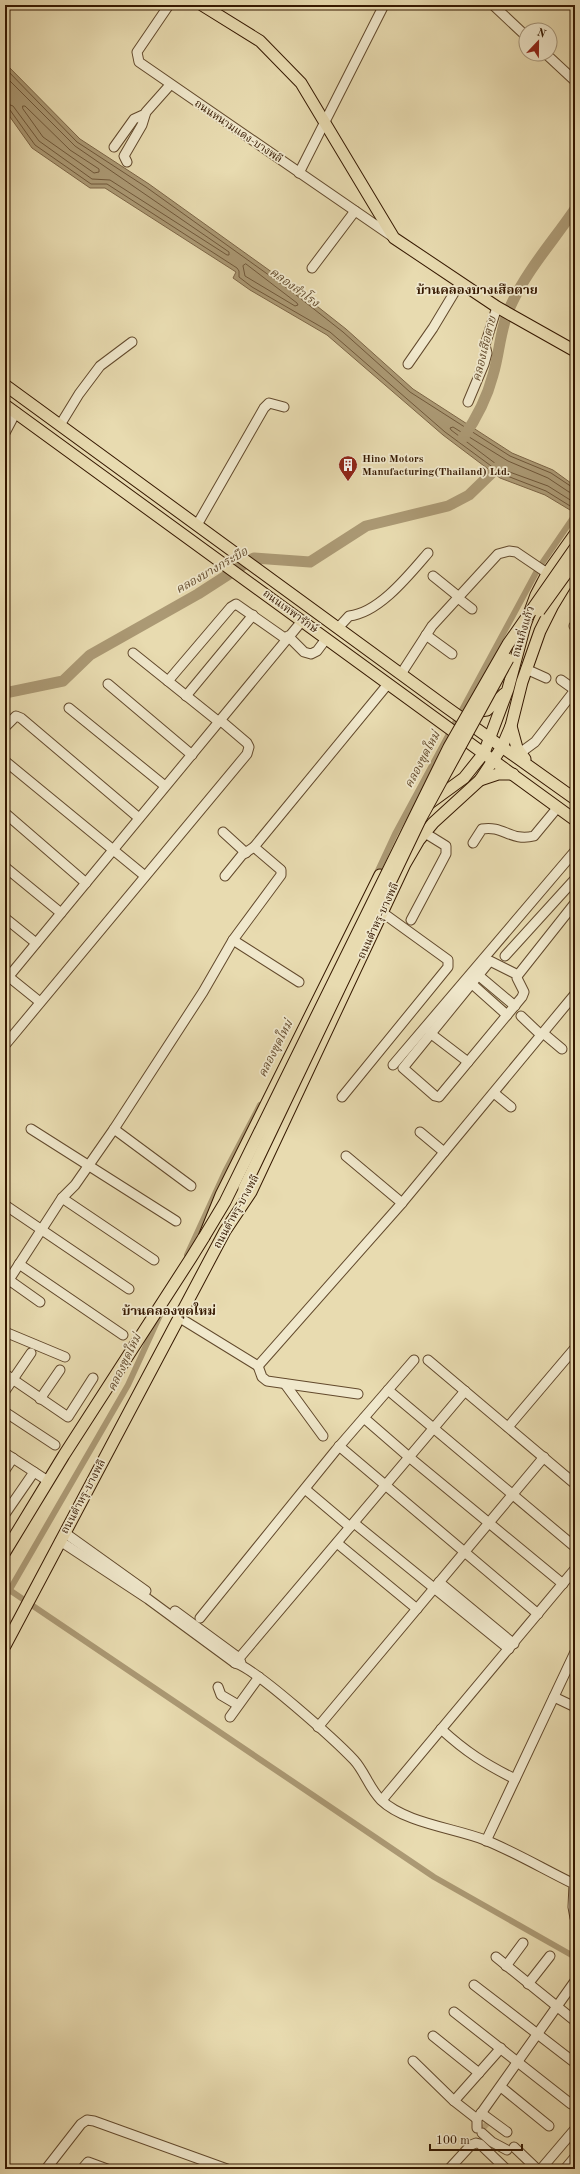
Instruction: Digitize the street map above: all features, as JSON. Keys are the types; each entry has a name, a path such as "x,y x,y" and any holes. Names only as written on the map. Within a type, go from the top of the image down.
{"main road":[{"name":"ถนนหนามแดง-บางพลี","path":"202,5 260,41 301,83 394,238 499,309 575,351"},
{"name":"ถนนเทพารักษ์","path":"5,385 446,707 575,799"},
{"name":"ถนนเทพารักษ์","path":"5,404 575,820"},
{"path":"99,473 108,460"},
{"name":"ถนนกิ่งแก้ว","path":"487,736 508,688 542,570 575,534"},
{"path":"204,1237 225,1202 448,747 508,644 575,548"},
{"path":"247,1190 442,777 505,664 575,561"},
{"name":"ถนนกิ่งแก้ว","path":"502,746 511,726 526,669 540,630 570,583 575,570"},
{"path":"446,707 471,712 481,712 494,706 508,688"},
{"path":"511,726 520,754 534,770"},
{"name":"ถนนตำหรุ-บางพลี","path":"5,1552 104,1392 204,1237 221,1195 308,1018 404,829 421,809 449,789 473,768 484,753 487,736"},
{"path":"473,746 473,768"},
{"name":"ถนนตำหรุ-บางพลี","path":"5,1646 247,1190 265,1162 405,864 425,833 441,815 480,780 502,746"},
{"path":"480,780 498,774 513,774"}],"street":[{"name":"ถนนหนามแดง-บางพลี","path":"169,5 136,55 139,62 170,85 394,238"},
{"path":"299,173 384,5"},
{"path":"493,5 518,28"},
{"path":"555,62 575,81"},
{"path":"114,147 134,119 145,114 170,85"},
{"path":"128,162 124,156 142,125 145,114"},
{"path":"312,268 355,211"},
{"path":"408,364 433,328 460,283"},
{"path":"468,402 484,364 487,353 485,345 499,309"},
{"path":"60,425 79,394 100,366 132,342"},
{"path":"197,525 264,408 269,403 284,407"},
{"path":"5,433 16,412"},
{"path":"401,674 426,635 498,554 509,551 516,552 542,570"},
{"path":"338,628 349,616 357,615 379,604 403,582 428,553"},
{"path":"433,576 472,609"},
{"path":"168,681 236,604 287,638 304,652 311,654 317,651 326,639"},
{"path":"186,696 254,615"},
{"path":"40,1002 7,976 86,883 302,621"},
{"path":"426,635 452,654"},
{"path":"5,1045 249,750 247,743 133,653"},
{"path":"526,669 546,678"},
{"path":"520,754 535,742 575,690 561,680"},
{"path":"108,684 192,754"},
{"path":"226,876 246,853 254,847 388,684"},
{"path":"69,708 165,786"},
{"path":"5,727 16,716 21,718 139,818"},
{"path":"5,761 145,876"},
{"path":"473,842 482,828 491,827 516,838 534,836 558,807"},
{"path":"5,813 86,883"},
{"path":"223,832 246,853"},
{"path":"411,920 446,854 446,846 425,833"},
{"path":"40,1302 7,1283 62,1198 75,1185 114,1129 203,992 233,940 281,876 281,870 254,847"},
{"path":"393,1065 575,851"},
{"path":"5,867 61,913"},
{"path":"505,956 575,879"},
{"path":"518,975 490,961 403,1068 435,1096 439,1097 515,1006 524,992 517,978 518,975 575,903"},
{"path":"342,1097 448,967 448,960 383,912"},
{"path":"5,918 36,943"},
{"path":"233,940 299,982"},
{"path":"478,975 515,1006"},
{"path":"471,983 508,1015"},
{"path":"258,1366 402,1203 575,994"},
{"path":"521,1016 562,1049"},
{"path":"430,1033 468,1062"},
{"path":"494,1093 511,1107"},
{"path":"31,1129 176,1220"},
{"path":"114,1129 191,1186"},
{"path":"420,1132 444,1152"},
{"path":"346,1156 402,1203"},
{"path":"62,1198 154,1260"},
{"path":"5,1205 128,1289"},
{"path":"19,1264 123,1335"},
{"path":"180,1318 258,1366 262,1377 267,1381 358,1394"},
{"path":"5,1332 65,1356"},
{"path":"508,1427 575,1348"},
{"path":"5,1391 31,1354"},
{"path":"200,1618 339,1446 414,1360"},
{"path":"428,1360 575,1484"},
{"path":"40,1398 60,1370"},
{"path":"5,1374 66,1417 69,1417 93,1378"},
{"path":"284,1384 323,1436"},
{"path":"388,1390 575,1547"},
{"path":"238,1662 465,1391"},
{"path":"5,1412 55,1445"},
{"path":"364,1418 409,1458 563,1584"},
{"path":"339,1446 538,1614"},
{"path":"5,1453 48,1481"},
{"path":"318,1726 544,1457"},
{"path":"5,1470 13,1458"},
{"path":"6,1511 34,1472"},
{"path":"305,1489 352,1525 436,1585 511,1647"},
{"path":"63,1537 194,1624 238,1662 259,1677 318,1726 355,1761 382,1800 414,1818 486,1841 575,1884 573,1907 575,1918"},
{"path":"337,1543 417,1609"},
{"path":"382,1800 575,1569"},
{"path":"486,1841 575,1652"},
{"path":"230,1717 259,1677"},
{"path":"218,1687 221,1695 238,1705"},
{"path":"554,1697 575,1707"},
{"path":"441,1729 483,1764 515,1779"},
{"path":"506,1966 524,1943"},
{"path":"528,1984 550,1956"},
{"path":"496,1957 575,2021"},
{"path":"480,2124 501,2088 575,1982"},
{"path":"474,1985 575,2064"},
{"path":"454,2012 571,2104"},
{"path":"433,2036 479,2072"},
{"path":"454,2101 501,2048"},
{"path":"413,2061 480,2124 493,2140 512,2150 538,2169"},
{"path":"501,2088 549,2126"},
{"path":"46,2169 82,2124 87,2120 94,2121 226,2169"},
{"path":"480,2124 507,2132"},
{"path":"541,2169 575,2129"},
{"path":"487,2151 493,2140"},
{"path":"449,2169 471,2145 476,2143 480,2144 506,2169"},
{"path":"565,2169 575,2158"},
{"path":"82,2169 88,2162 107,2169"}],"water":[{"name":"คลองสำโรง","path":"5,63 80,139 149,184 294,288 346,329 413,389 512,453 553,470 575,486 575,513 545,495 500,478 443,435 327,335 250,290 233,278 236,272 105,188 90,188 32,148 5,110"}],"waterway":[{"name":"คลองเสือตาย","path":"463,438 477,416 491,384 507,313 517,292 533,267 575,209"},
{"name":"คลองบางกระบือ","path":"5,693 63,681 90,655 198,594 254,558 310,562 366,526 448,506 469,495 500,465"},
{"name":"คลองขุดใหม่","path":"375,877 395,834 538,569 575,515"},
{"name":"คลองขุดใหม่","path":"187,1255 225,1172 260,1105"},
{"name":"คลองขุดใหม่","path":"5,1598 128,1385 161,1313"},
{"path":"5,1587 434,1877 575,1957"}],"tunnel":[{"path":"482,2125 486,2129"}],"place":[{"name":"Hino Motors Manufacturing(Thailand) Ltd.","path":"348,482"}],"district":[{"name":"บ้านคลองบางเสือตาย","path":"477,290"},
{"name":"บ้านคลองขุดใหม่","path":"169,1311"}]}
